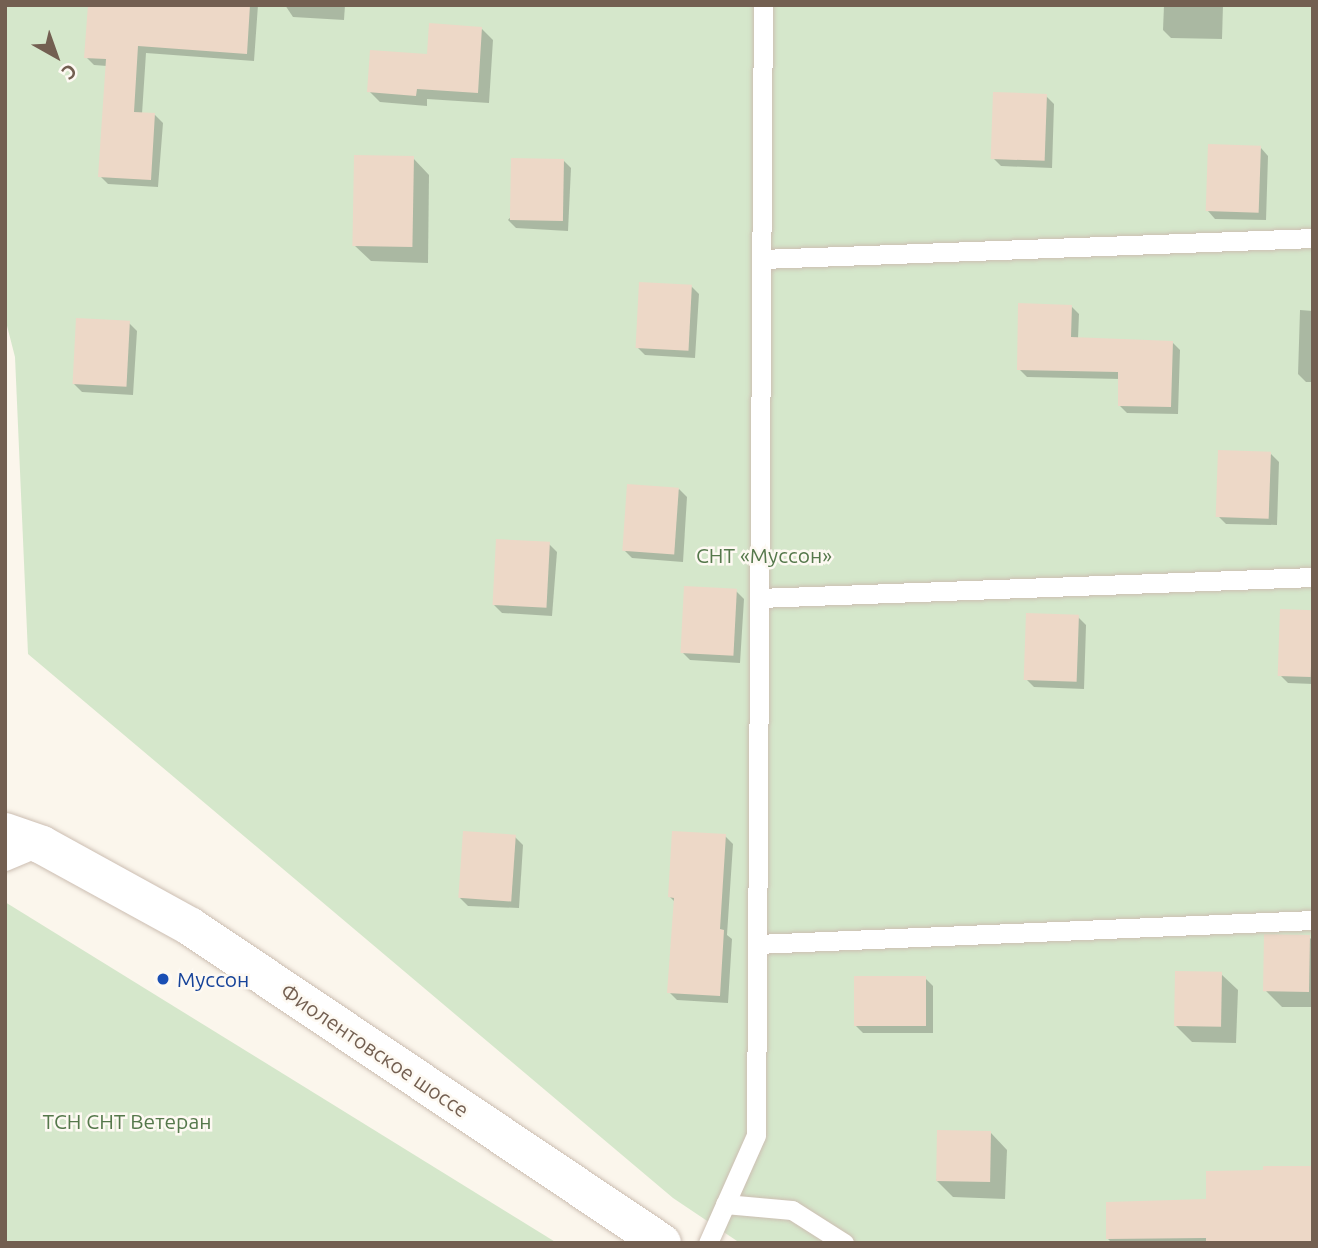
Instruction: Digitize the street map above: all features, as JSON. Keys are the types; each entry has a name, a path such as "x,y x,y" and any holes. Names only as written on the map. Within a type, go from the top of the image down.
{"main road":[{"name":"Фиолентовское шоссе","path":"5,832 42,845 191,927 662,1243"}],"lane":[{"path":"708,1243 756,1135 764,5"},
{"path":"762,259 1313,238"},
{"path":"760,598 1313,577"},
{"path":"5,861 42,845"},
{"path":"757,944 1313,920"},
{"path":"725,1204 792,1210 844,1243"}],"green space":[{"name":"СНТ «Муссон»","path":"5,5 1313,5 1313,1243 740,1243 673,1198 28,654 15,357 5,318"},
{"name":"ТСН СНТ Ветеран","path":"5,902 557,1243 5,1243"}],"building":[{"path":"88,5 250,5 247,54 138,46 134,112 155,113 151,180 98,177 106,59 84,58"},
{"path":"429,23 482,27 478,93 417,89 416,96 367,92 370,50 427,54"},
{"path":"993,92 1047,94 1045,161 991,159"},
{"path":"1208,144 1261,146 1259,213 1206,211"},
{"path":"354,155 414,156 412,247 352,246"},
{"path":"511,158 564,159 563,221 510,220"},
{"path":"639,282 692,285 688,351 636,348"},
{"path":"1018,303 1072,305 1071,337 1173,341 1171,407 1118,406 1118,372 1017,370"},
{"path":"76,318 130,321 126,387 73,384"},
{"path":"1218,450 1271,452 1269,519 1216,517"},
{"path":"627,484 679,488 674,554 622,551"},
{"path":"496,539 550,542 546,608 493,605"},
{"path":"684,586 737,589 733,656 680,653"},
{"path":"1280,609 1313,610 1311,677 1278,676"},
{"path":"1026,613 1079,615 1077,682 1024,680"},
{"path":"463,831 516,835 511,902 458,898"},
{"path":"672,831 726,834 720,929 724,930 720,996 667,993 674,898 668,897"},
{"path":"1264,934 1310,935 1309,992 1263,991"},
{"path":"1175,971 1222,972 1221,1027 1174,1026"},
{"path":"854,976 926,976 926,1026 854,1026"},
{"path":"937,1130 991,1131 990,1182 936,1181"},
{"path":"1263,1166 1313,1166 1313,1243 1206,1243 1206,1238 1106,1239 1106,1202 1206,1199 1206,1171 1263,1170"}],"place":[{"name":"Муссон","path":"163,979"}]}
